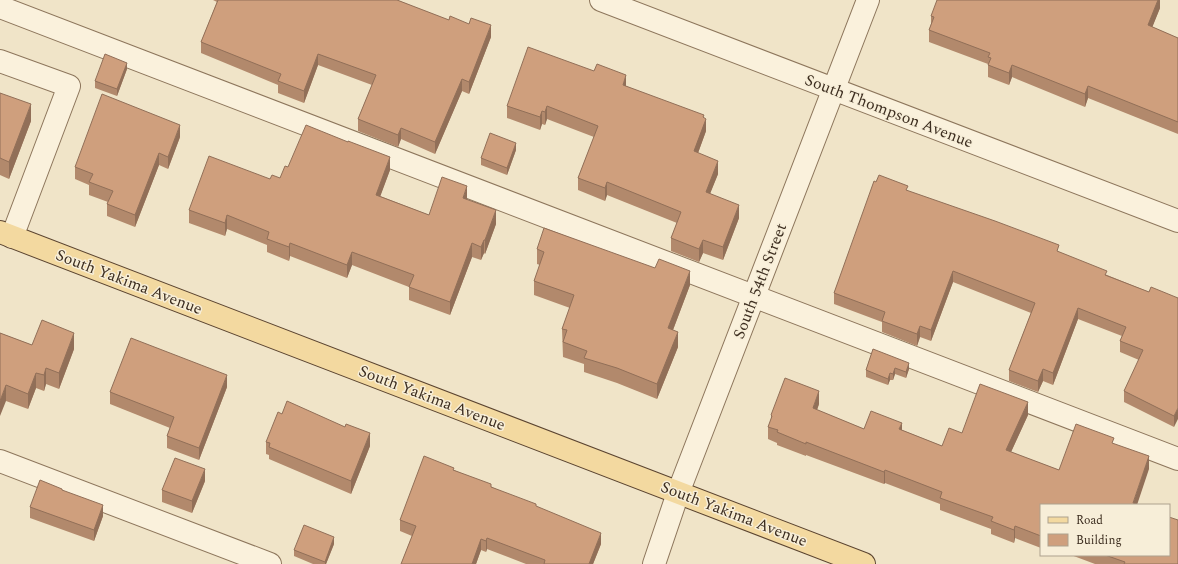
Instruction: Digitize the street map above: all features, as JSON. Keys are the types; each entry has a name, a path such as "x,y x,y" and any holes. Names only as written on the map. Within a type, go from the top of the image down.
{"main road":[{"name":"South Yakima Avenue","path":"6,234 864,564"}],"street":[{"name":"South Thompson Avenue","path":"601,0 1178,221"},
{"name":"South 54th Street","path":"654,564 678,492 868,0"},
{"path":"0,7 1178,459"},
{"path":"0,60 69,86 6,234"},
{"path":"0,460 270,564"}],"building":[{"path":"218,0 397,0 449,20 450,16 469,24 471,18 491,25 469,82 462,79 435,142 401,128 398,135 358,119 376,75 318,54 304,91 278,81 281,74 201,42"},
{"path":"937,0 1158,0 1148,25 1178,38 1178,122 1088,86 1085,94 1012,65 1009,73 988,65 991,58 988,57 990,53 929,30 934,17 931,16"},
{"path":"528,47 594,71 597,64 626,75 623,85 704,115 703,117 706,119 694,151 718,161 706,192 739,205 723,247 703,240 699,249 671,238 681,212 607,182 605,188 578,178 598,126 547,106 545,112 542,111 540,117 507,106"},
{"path":"105,54 127,63 117,89 95,81"},
{"path":"0,93 31,104 9,162 0,158"},
{"path":"102,94 180,125 168,157 159,153 135,215 107,204 113,191 89,182 93,174 75,167"},
{"path":"306,125 390,157 376,195 429,215 442,177 467,186 463,198 496,210 481,247 472,243 450,302 409,287 414,275 352,252 347,265 290,243 289,247 267,239 269,232 227,215 225,223 189,210 209,156 270,179 272,175 280,178 285,166 288,167"},
{"path":"490,133 516,143 507,168 481,158"},
{"path":"879,175 908,186 906,190 1059,245 1057,251 1107,271 1105,275 1149,292 1151,287 1178,298 1178,408 1174,416 1124,391 1143,350 1120,341 1126,327 1078,308 1053,373 1043,369 1038,381 1009,370 1035,303 953,271 931,330 920,326 917,334 882,321 885,312 834,293 874,181 876,182"},
{"path":"544,228 655,268 659,259 690,271 668,328 678,332 657,384 617,368 584,358 587,351 563,342 567,330 562,329 574,295 534,281 544,252 537,249"},
{"path":"42,320 74,333 59,373 46,368 44,375 36,373 28,394 6,385 0,401 0,333 32,345"},
{"path":"131,338 227,375 199,448 167,436 174,417 110,392"},
{"path":"873,349 909,363 906,372 895,368 893,374 890,373 888,379 866,370"},
{"path":"785,378 819,391 813,408 864,429 871,411 902,423 899,429 942,446 949,428 962,433 980,384 1028,402 1006,450 1059,470 1076,424 1114,438 1112,443 1149,456 1133,503 1136,504 1040,504 1040,536 1015,526 1014,530 991,521 993,517 940,498 942,492 885,470 884,472 806,442 806,444 777,432 778,430 768,427 772,416 771,415"},
{"path":"287,401 345,427 346,424 370,433 351,481 269,447 270,443 266,442 278,412 282,414"},
{"path":"424,456 454,468 453,470 491,484 491,487 536,504 536,506 601,533 589,564 544,564 545,560 487,538 486,541 481,539 472,564 401,564 416,526 400,520"},
{"path":"175,458 205,469 192,501 162,490"},
{"path":"40,480 103,505 94,530 30,507"},
{"path":"1170,517 1178,520 1178,564 1124,564 1125,562 1108,556 1170,556"},
{"path":"304,525 334,537 325,562 294,550"}]}
